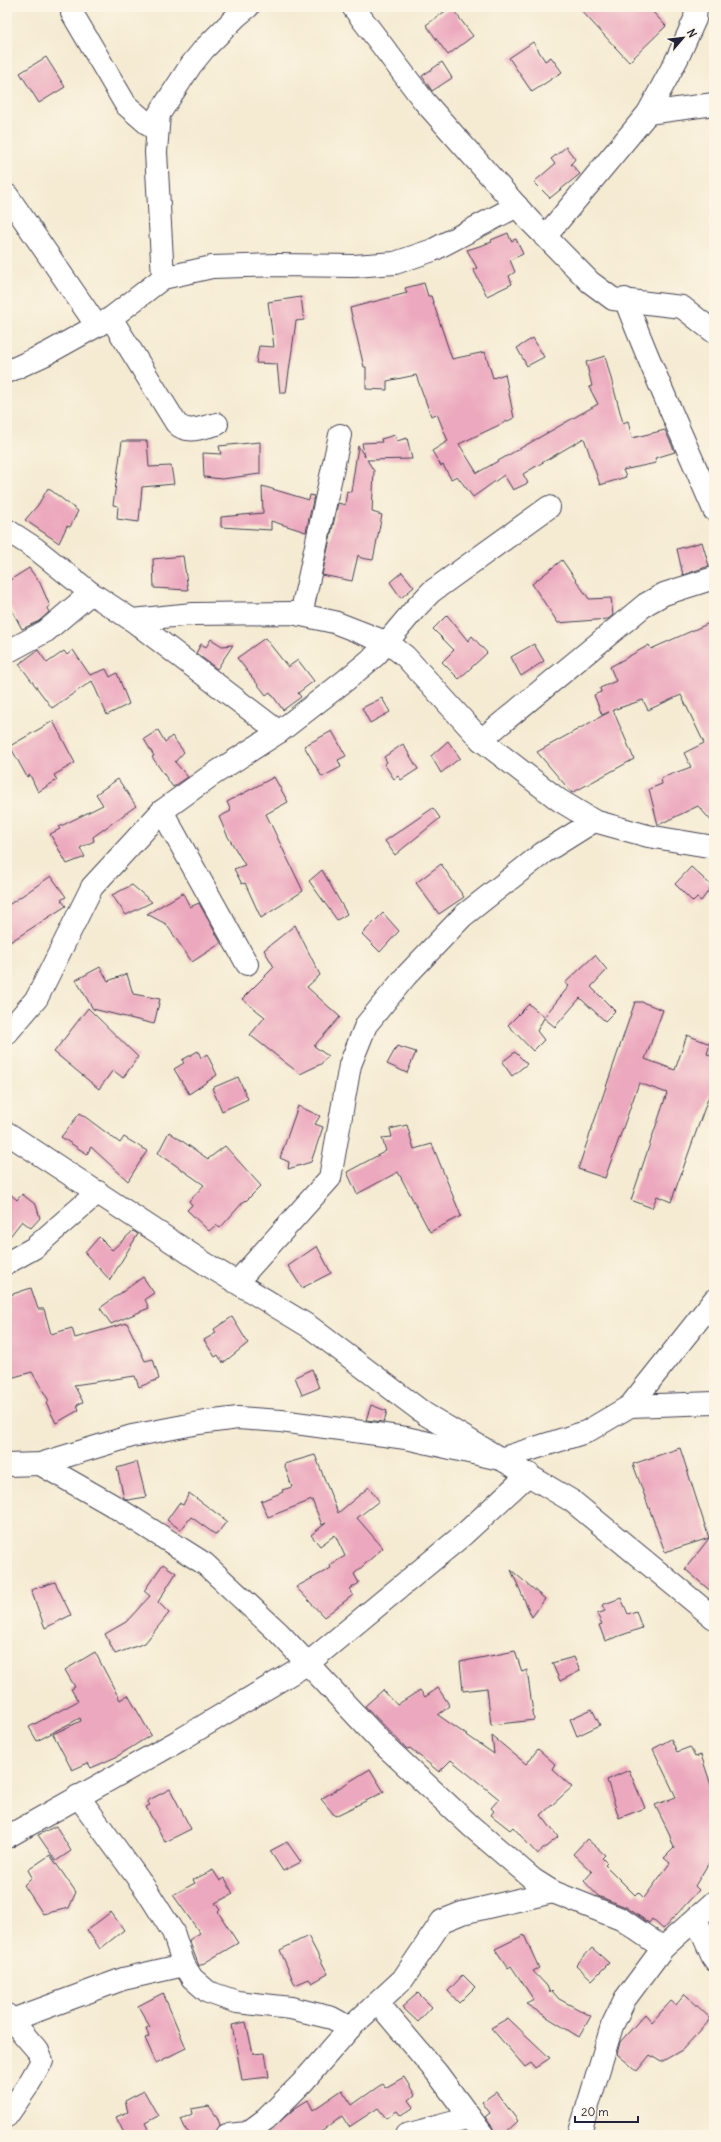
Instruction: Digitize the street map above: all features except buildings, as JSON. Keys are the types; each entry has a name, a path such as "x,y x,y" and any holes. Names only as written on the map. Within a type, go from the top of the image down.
{"street":[{"path":"163,278 156,131 159,114 191,65 204,49 236,16 248,7"},
{"path":"353,7 424,101 545,238 590,282 613,299 626,299 682,307 714,332"},
{"path":"545,238 648,113 678,57 695,19 696,7"},
{"path":"72,13 126,105 156,131"},
{"path":"648,113 714,104"},
{"path":"7,195 104,322 176,423 181,428 188,430 217,424"},
{"path":"7,372 46,354 104,322 163,278 212,267 278,265 354,266 395,263 433,250 517,206"},
{"path":"626,299 644,350 664,391 714,510"},
{"path":"301,615 340,435"},
{"path":"7,1034 37,998 54,967 92,887 162,811 209,777 279,732 346,680 388,643 414,610 431,592 549,507"},
{"path":"7,530 36,549 91,593 132,620 279,732"},
{"path":"481,740 646,604 664,594 714,578"},
{"path":"7,652 46,631 91,593"},
{"path":"132,620 193,614 240,613 301,615 334,622 388,643 405,656 424,675 481,740 559,800 594,821 648,836 714,847"},
{"path":"162,811 246,964"},
{"path":"237,1282 330,1178 350,1065 366,1024 405,977 463,916 543,853 594,821"},
{"path":"7,1133 237,1282 310,1327 425,1414 500,1459 529,1474 572,1501 714,1618"},
{"path":"7,1263 34,1248 98,1192"},
{"path":"7,1465 40,1464 132,1436 199,1423 238,1418 281,1421 406,1438 500,1459 586,1432 630,1406 714,1300"},
{"path":"630,1406 714,1403"},
{"path":"40,1464 112,1505 205,1564 279,1633 385,1746 472,1827 534,1880 553,1892 621,1919 663,1948"},
{"path":"7,1837 180,1740 307,1664 463,1534 529,1474"},
{"path":"78,1796 147,1891 173,1932 184,1965 192,1978 208,1992 237,2002 291,2008 332,2018 350,2028"},
{"path":"241,2134 266,2119 302,2083 350,2028 403,1979 442,1921 462,1913 553,1892"},
{"path":"578,2135 612,2026 625,1999 663,1948 714,1902"},
{"path":"696,1919 714,1960"},
{"path":"7,2116 27,2087 42,2061 38,2051 10,2018 123,1979 184,1965"},
{"path":"378,2003 437,2073 476,2126 406,2135"}]}
